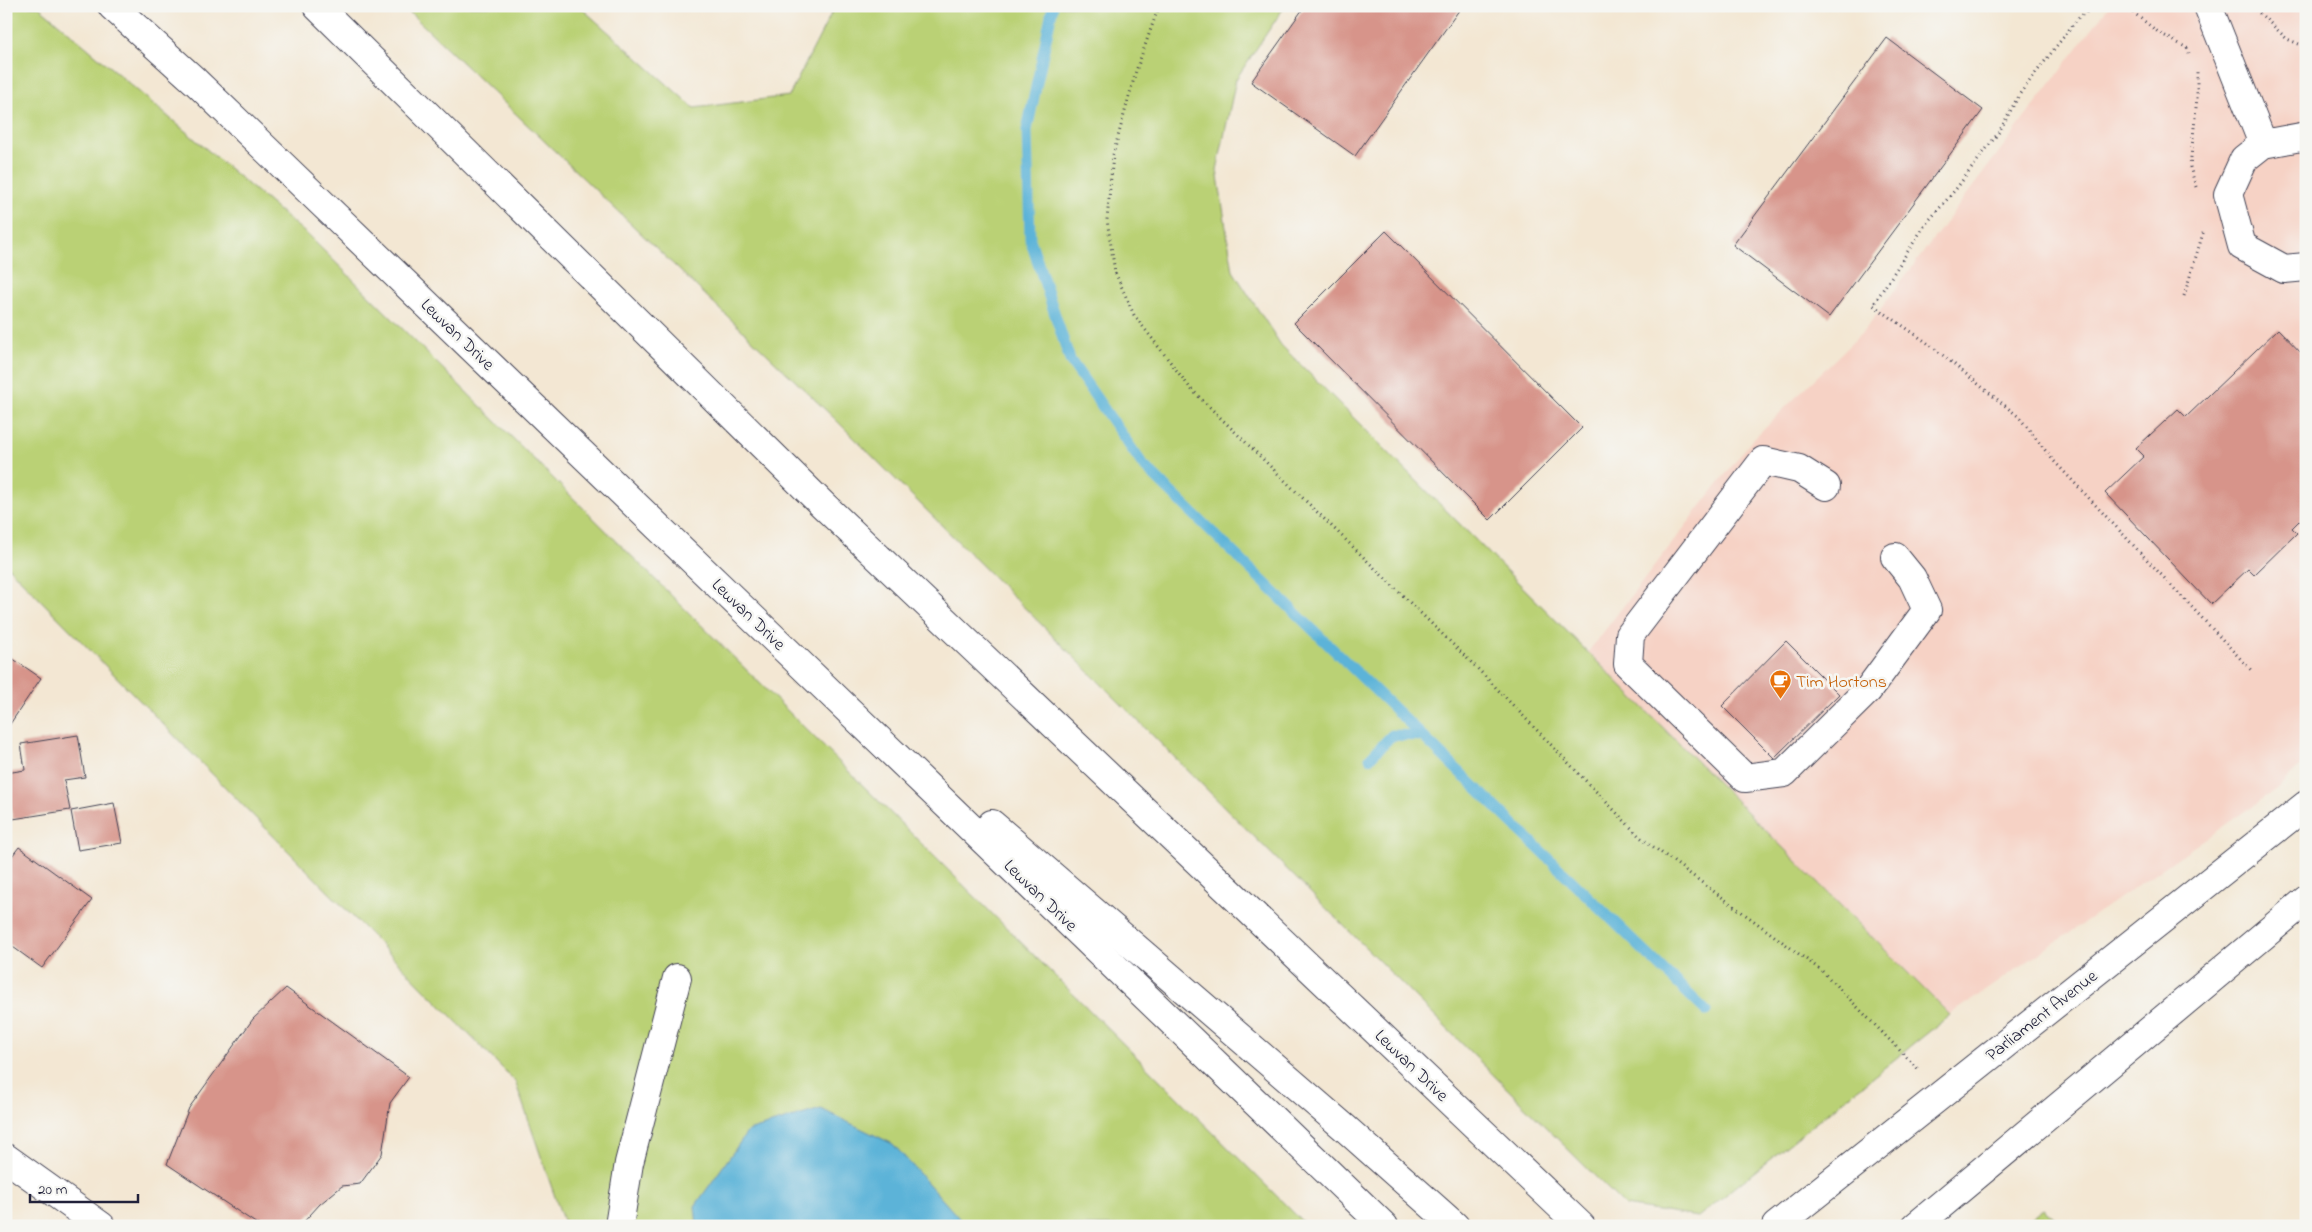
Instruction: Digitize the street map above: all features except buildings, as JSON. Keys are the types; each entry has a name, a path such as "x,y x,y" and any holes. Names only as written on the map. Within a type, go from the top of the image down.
{"main road":[{"name":"Lewvan Drive","path":"112,6 202,87 1384,1226"},
{"name":"Lewvan Drive","path":"317,6 821,503 1581,1226"},
{"path":"2208,6 2263,144"},
{"path":"2306,139 2302,137 2263,144 2244,159 2228,194 2242,246 2284,269 2306,267"},
{"path":"1826,486 1800,469 1763,461 1630,635 1628,664 1745,778 1784,773 1868,690 1927,610 1912,578 1895,557"},
{"path":"757,622 1346,1128 1455,1226"},
{"name":"Parliament Avenue","path":"1776,1226 2306,805"},
{"path":"1916,1226 2306,900"},
{"path":"619,1226 629,1163 677,978"},
{"path":"6,1158 101,1226"}],"path":[{"path":"1159,6 1136,70 1113,155 1107,220 1115,272 1134,315 1191,390 1469,660 1640,837 1822,970 1942,1094"},
{"path":"2095,6 2078,18 2019,95 1999,132 1956,190 1925,225 1873,305 1929,344 2019,417 2052,459 2252,671"},
{"path":"2125,6 2158,32 2187,48 2194,61"},
{"path":"2252,6 2287,39 2306,47"},
{"path":"2197,67 2197,98 2190,167 2198,193"},
{"path":"2184,296 2204,229"}],"shaded area":[{"path":"2109,6 2306,6 2306,760 2280,787 1950,1015 1588,652 1752,440 1864,331"}],"green space":[{"path":"6,6 38,6 310,237 1307,1226 565,1226 515,1081 6,565"},
{"path":"403,6 579,6 694,108 789,96 835,6 1285,6 1236,79 1217,170 1233,271 1281,345 1950,1015 1698,1217 1625,1206 834,418"},
{"path":"2044,1209 2065,1226 2022,1226"}],"water":[{"path":"821,1109 893,1144 966,1226 697,1226 695,1206 748,1131"}],"waterway":[{"path":"1053,6 1027,130 1030,239 1070,360 1143,465 1706,1011"},
{"path":"1370,758 1392,735 1422,736"}],"place":[{"name":"Tim Hortons","path":"1780,700"}]}
